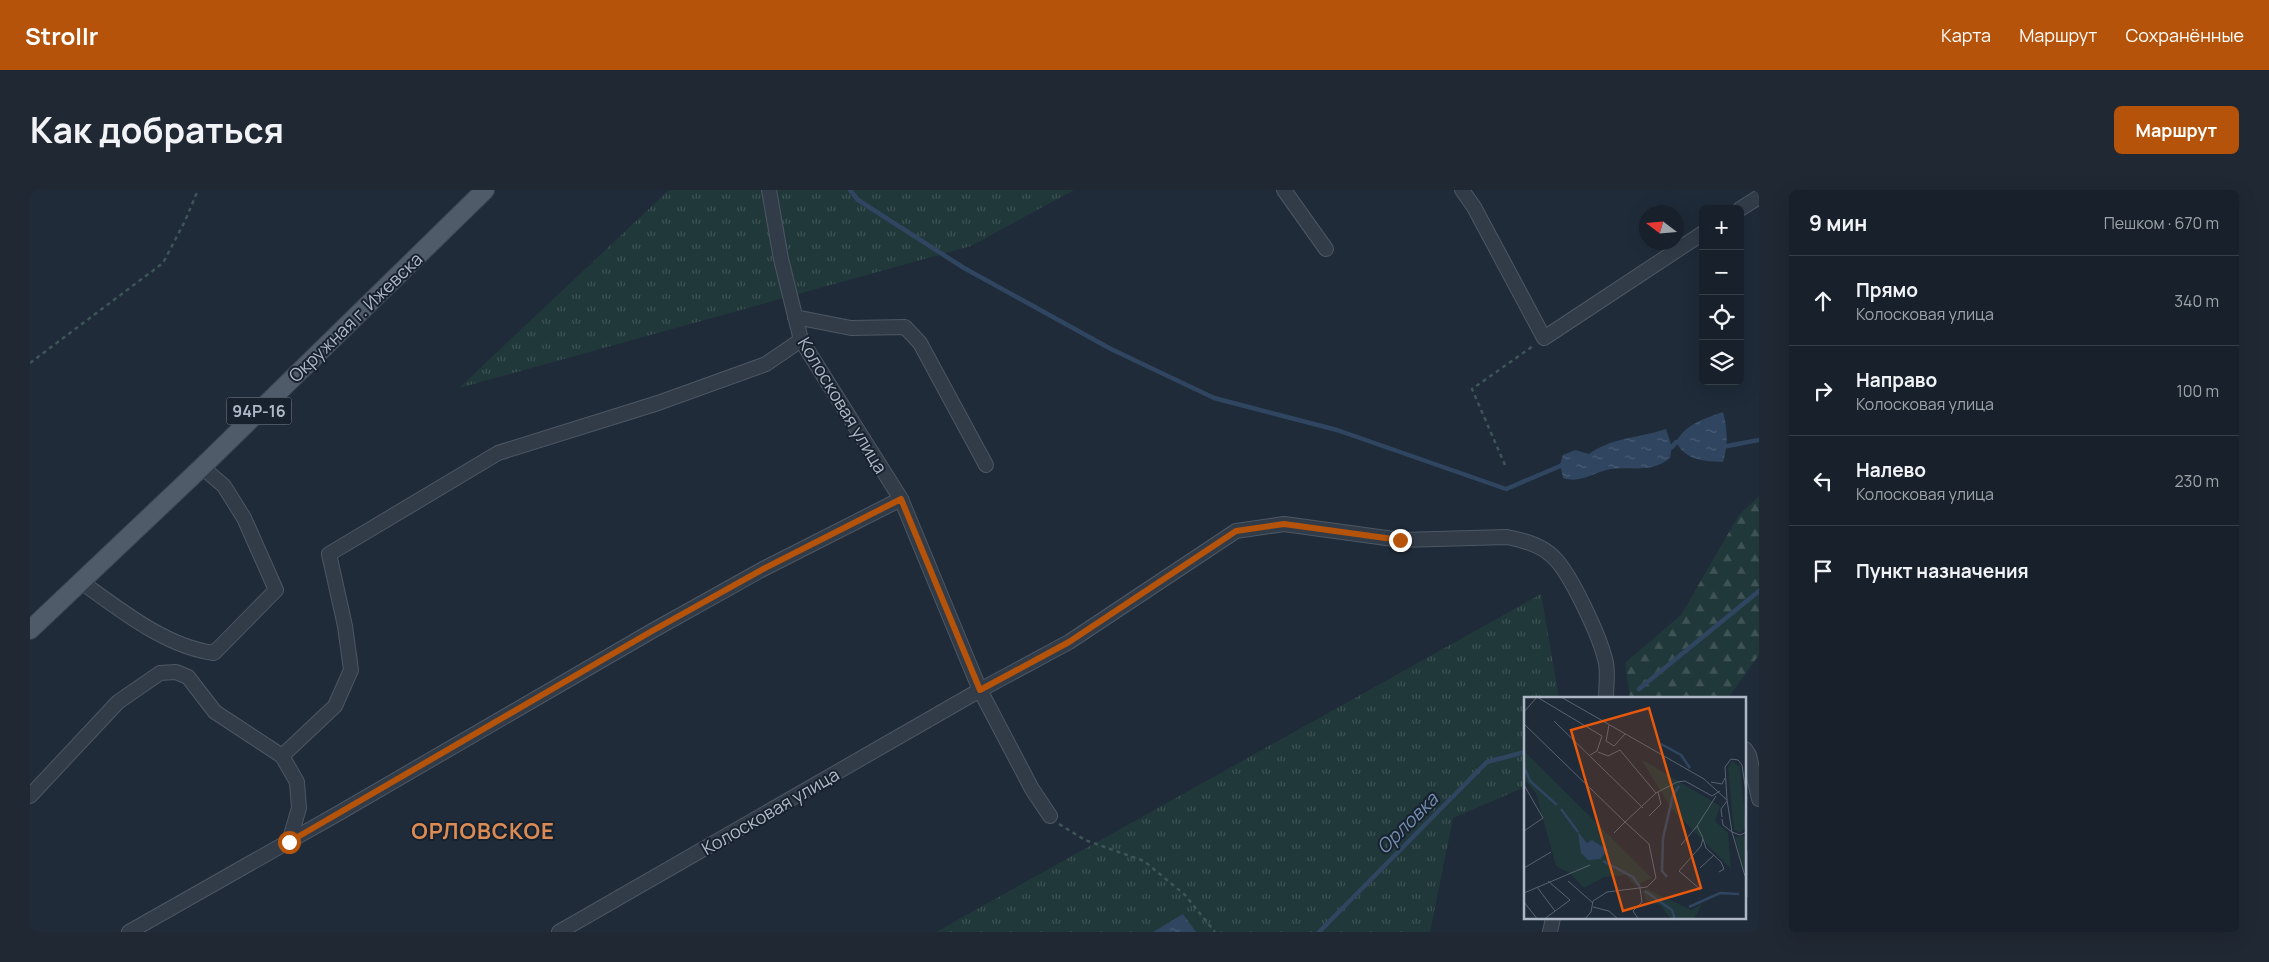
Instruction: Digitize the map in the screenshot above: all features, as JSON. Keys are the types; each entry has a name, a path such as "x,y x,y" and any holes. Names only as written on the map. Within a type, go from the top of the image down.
{"main road":[{"name":"Окружная г. Ижевска","path":"30,630 202,467 485,190"}],"street":[{"name":"Колосковая улица","path":"769,190 781,259 800,340 901,499 980,690"},
{"path":"1284,190 1326,249"},
{"path":"1462,190 1474,207 1544,338 1699,236"},
{"path":"1744,206 1759,197"},
{"path":"795,317 851,328 905,327 920,343 986,465"},
{"path":"282,756 335,706 351,670 345,626 329,554 498,453 658,403 766,364 800,340"},
{"path":"80,581 141,624 196,651 214,653 276,590 244,518 224,486 202,467"},
{"path":"130,932 652,631 763,569 901,499"},
{"name":"Колосковая улица","path":"559,932 980,690 1069,642 1236,531 1284,524 1400,540 1507,536 1524,540 1550,553 1561,564 1584,605 1606,664 1606,697"},
{"path":"30,796 118,702 160,672 176,672 188,677 215,712 282,756 297,782 299,808 289,842"},
{"path":"980,690 1032,789 1050,816"},
{"path":"1746,750 1749,755 1759,799"}],"path":[{"path":"30,363 163,263 185,221 198,190"},
{"path":"1505,465 1472,389 1544,338"},
{"path":"1050,816 1061,826 1085,840 1144,861 1185,895 1215,932"}],"green space":[{"path":"669,190 1074,190 971,246 459,388"},
{"path":"1759,496 1759,655 1729,697 1630,697 1625,663 1681,615 1739,515"},
{"path":"1541,594 1559,697 1524,697 1524,787 1453,818 1430,932 936,932"}],"water":[{"path":"1723,412 1727,437 1723,462 1696,459 1680,448 1676,442 1685,430 1696,422"},
{"path":"1666,429 1672,447 1670,458 1663,463 1648,468 1605,470 1576,480 1563,478 1560,464 1563,455 1575,450 1589,454 1607,444"},
{"path":"1183,914 1196,932 1153,932"}],"waterway":[{"path":"850,190 858,200 964,268 1111,349 1214,398 1337,430 1506,489 1565,464"},
{"path":"1722,447 1759,440"},
{"path":"1667,448 1672,447 1676,442 1682,443"},
{"name":"Орловка","path":"1639,689 1759,591"},
{"name":"Орловка","path":"1319,932 1487,762 1524,752"}],"district":[{"name":"ОРЛОВСКОЕ","path":"483,831"}],"route":[{"path":"289,842 652,631 763,569 901,499 980,690 1069,642 1236,531 1252,527 1284,524 1400,540"}]}
